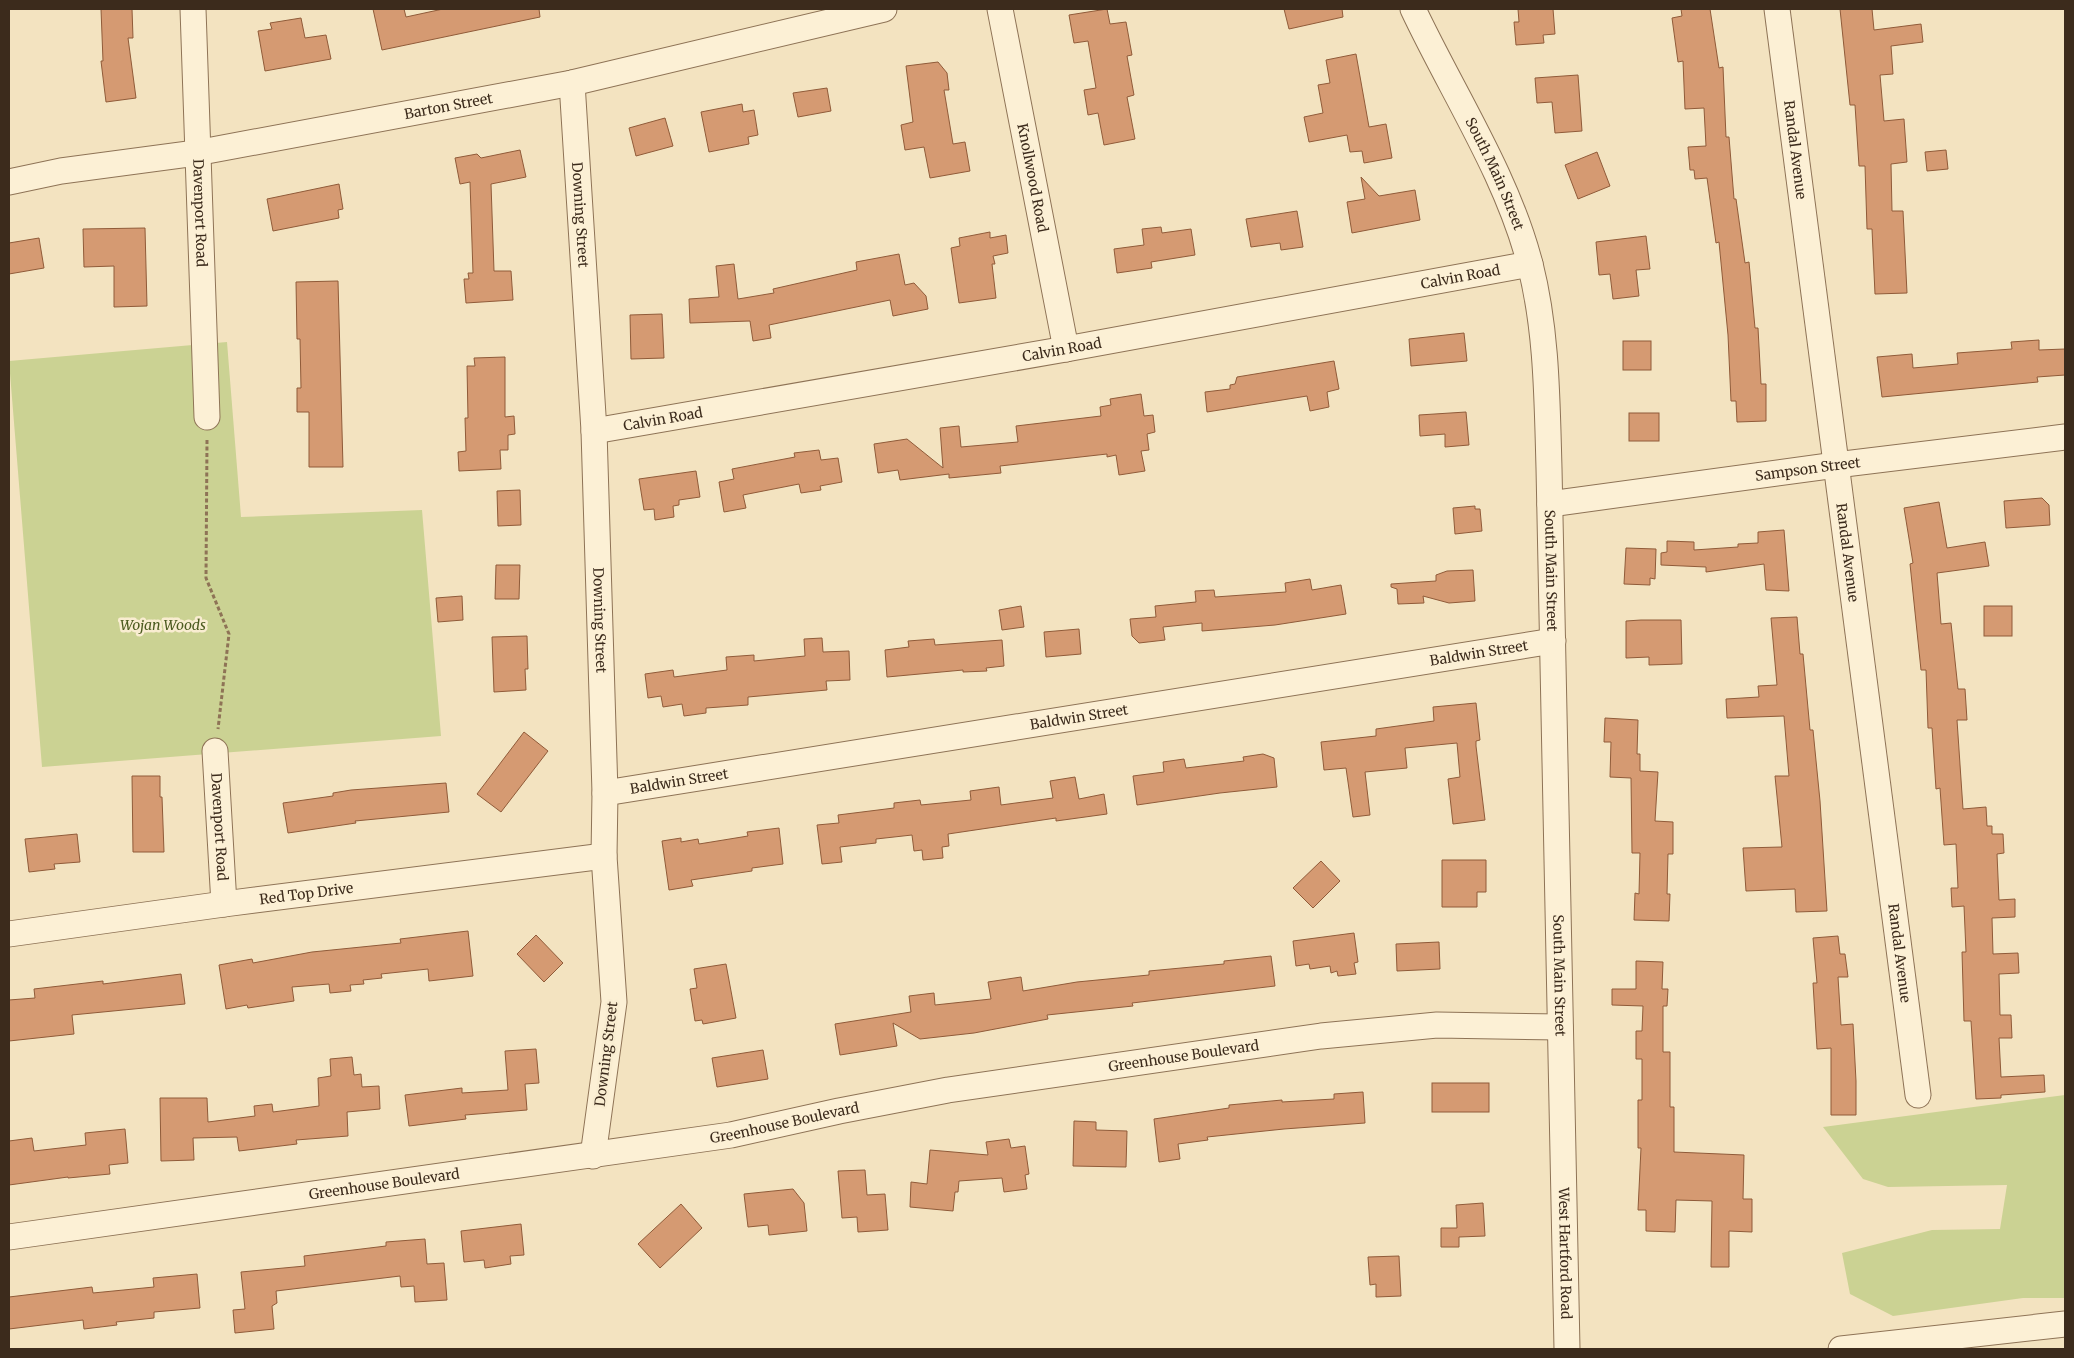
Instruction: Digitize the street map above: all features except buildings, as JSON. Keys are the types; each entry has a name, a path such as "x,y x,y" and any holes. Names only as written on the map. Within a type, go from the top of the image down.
{"street":[{"name":"Davenport Road","path":"193,9 196,153 207,417"},
{"name":"Barton Street","path":"9,182 61,171 196,153 572,83 884,9"},
{"name":"Knollwood Road","path":"1000,9 1066,349"},
{"name":"South Main Street","path":"1413,9 1478,135 1503,191 1530,264 1540,316 1545,360 1550,504 1563,1160"},
{"name":"Randal Avenue","path":"1777,9 1918,1095"},
{"name":"Downing Street","path":"572,83 594,431 605,793 604,856 614,1002 593,1156"},
{"name":"Calvin Road","path":"594,431 1066,349 1530,264"},
{"name":"Sampson Street","path":"1550,504 1836,465 2065,437"},
{"name":"Baldwin Street","path":"605,793 1553,641"},
{"name":"Davenport Road","path":"215,751 224,904"},
{"name":"Red Top Drive","path":"9,934 224,904 604,856"},
{"name":"Greenhouse Boulevard","path":"9,1237 731,1135 839,1111 948,1090 1321,1036 1437,1026 1560,1027"},
{"name":"West Hartford Road","path":"1563,1160 1567,1349"},
{"path":"1841,1349 2065,1324"}],"path":[{"path":"207,417 206,578 229,634 215,751"}],"green space":[{"name":"Wojan Woods","path":"227,342 241,517 422,510 441,736 42,767 9,361"},
{"path":"2065,1095 2065,1298 2023,1298 1893,1316 1850,1294 1842,1253 1932,1230 2000,1229 2007,1185 1888,1187 1863,1179 1823,1127"}]}
